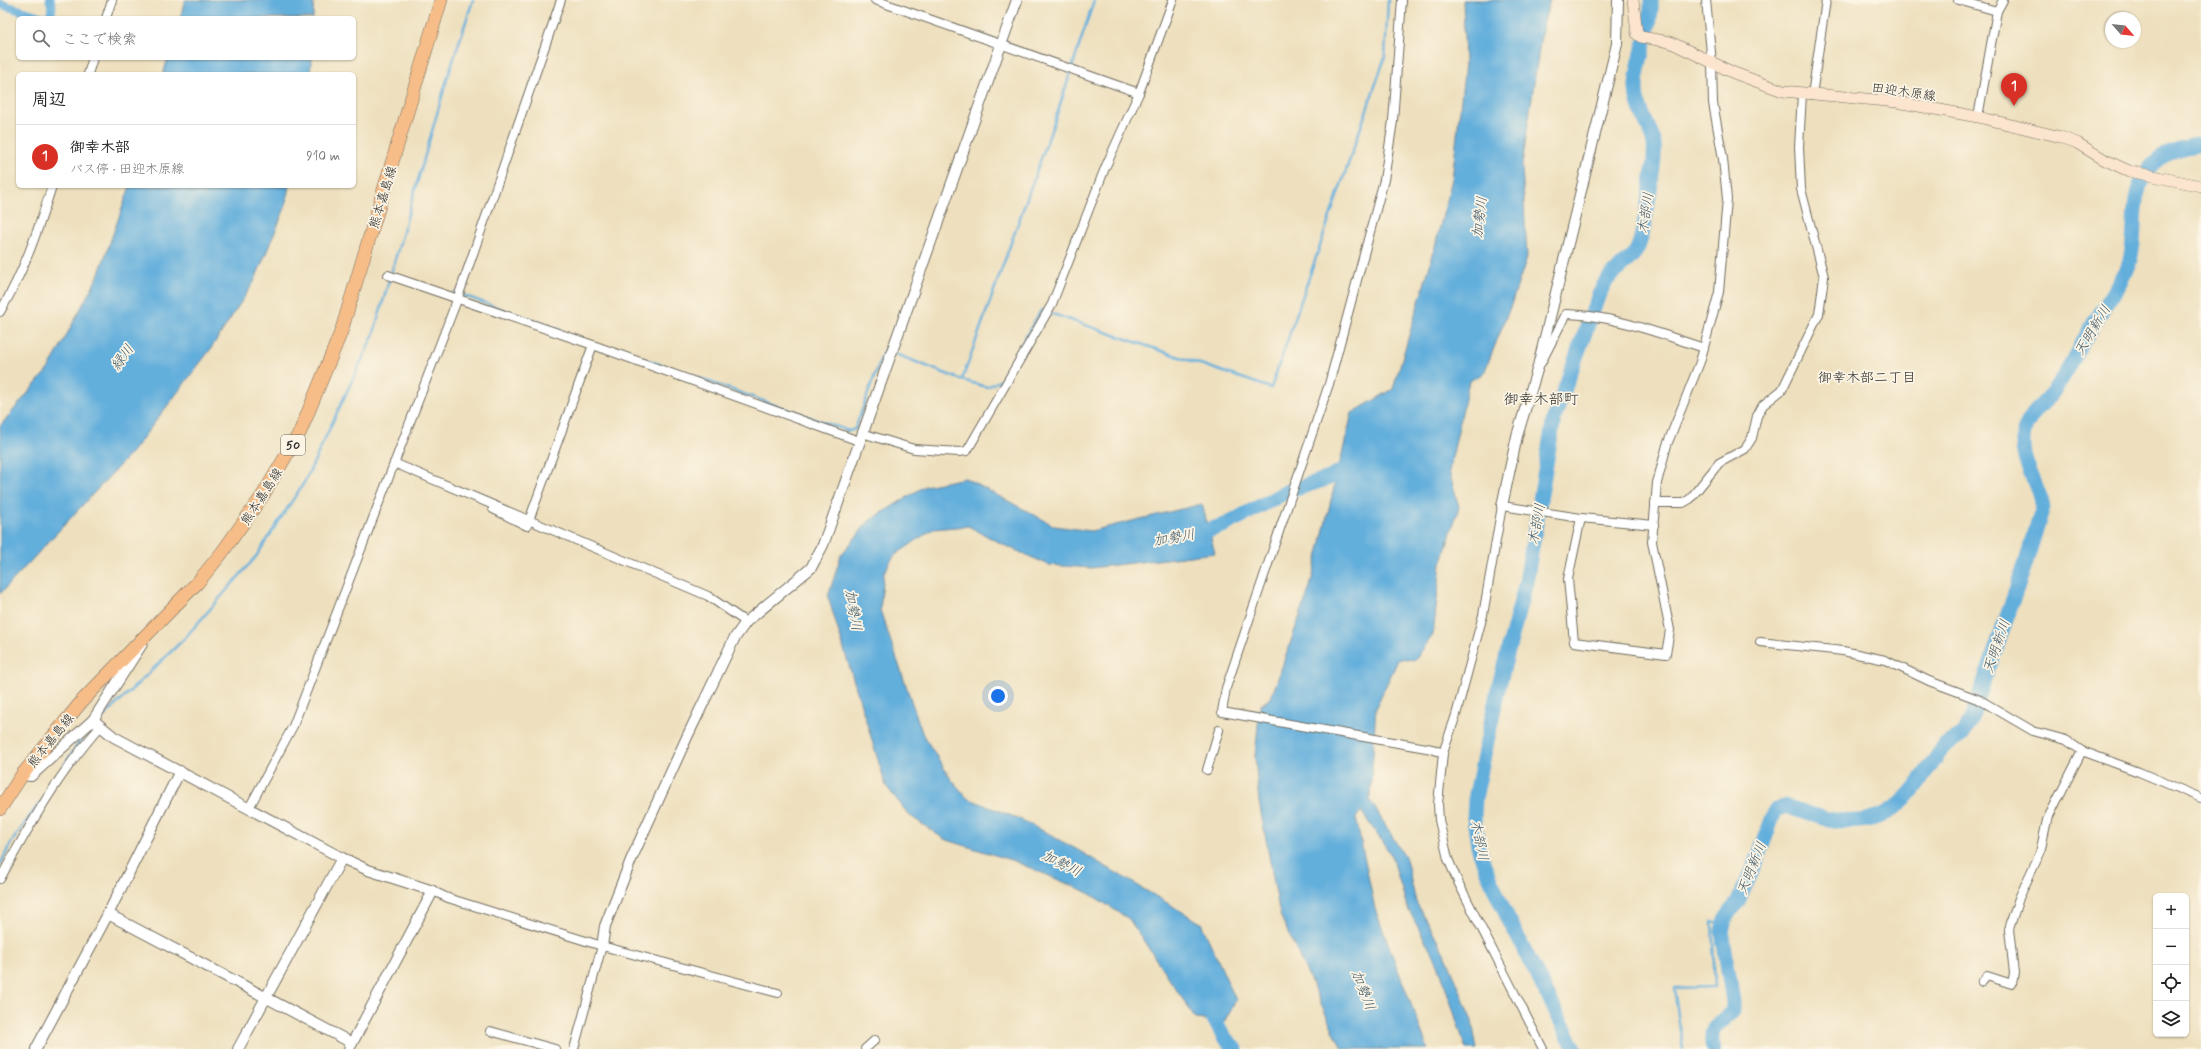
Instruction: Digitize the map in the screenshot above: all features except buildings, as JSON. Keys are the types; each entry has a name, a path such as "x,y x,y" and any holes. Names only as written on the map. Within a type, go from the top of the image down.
{"main road":[{"name":"熊本嘉島線","path":"0,809 22,775 82,701 198,582 226,548 266,490 300,432 341,332 440,0"},
{"name":"田迎木原線","path":"1633,0 1638,34 1642,37 1670,42 1712,63 1762,85 1807,95 1897,102 1978,117 2060,136 2077,143 2105,160 2137,173 2201,186"}],"street":[{"path":"107,16 112,0"},
{"path":"249,808 293,726 457,300 561,0"},
{"path":"875,0 1139,93"},
{"path":"574,1049 602,946 605,926 631,860 686,737 734,639 746,622 811,568 823,545 1017,0"},
{"path":"388,275 457,300 861,437 914,449 959,452 967,451 1052,304 1105,168 1139,93 1173,0"},
{"path":"1402,0 1393,121 1384,180 1329,384 1226,688 1222,712 1432,749 1443,753"},
{"path":"1543,1049 1458,882 1448,859 1439,820 1438,804 1443,753 1456,715 1482,616 1502,506 1517,436 1537,370 1617,44 1618,0"},
{"path":"1581,518 1568,579 1574,642 1666,654 1670,630 1652,542 1657,483 1667,445 1704,348 1719,292 1727,199 1723,159 1713,103 1712,63 1706,0"},
{"path":"1655,503 1683,503 1719,463 1745,449 1752,438 1757,416 1763,405 1782,390 1819,314 1824,277 1801,189 1799,147 1807,95 1826,0"},
{"path":"1958,0 1997,11"},
{"path":"1978,117 1997,11 2002,0"},
{"path":"89,72 92,60"},
{"path":"0,312 12,292 36,239 51,188"},
{"path":"1537,370 1566,314 1610,320 1704,348"},
{"path":"394,463 527,526 593,345"},
{"path":"1502,506 1565,516 1654,525"},
{"path":"530,520 708,596 746,622"},
{"path":"0,879 21,840 97,723 148,632"},
{"path":"1760,642 1843,651 1885,660 1929,681 1980,700 2033,731 2066,740 2082,751 2139,772 2201,798"},
{"path":"97,723 114,736 342,858 368,870 448,898 602,946 778,993"},
{"path":"22,775 31,776 97,723"},
{"path":"1207,770 1219,730"},
{"path":"1982,982 1987,976 2012,984 2014,973 2009,928 2019,898 2040,853 2047,820 2082,751"},
{"path":"36,1049 108,914 180,771"},
{"path":"238,1049 342,858"},
{"path":"108,914 266,997 350,1046 433,892"},
{"path":"490,1030 555,1049"},
{"path":"865,1049 874,1040"}],"water":[{"path":"185,0 314,0 313,16 181,16"},
{"path":"1463,0 1550,0 1542,29 1522,165 1527,257 1511,305 1484,373 1469,381 1449,471 1459,507 1441,564 1433,635 1415,660 1399,658 1376,707 1370,800 1406,859 1416,902 1448,960 1472,1021 1477,1049 1466,1049 1438,964 1407,907 1392,856 1361,811 1356,818 1375,909 1428,1049 1342,1049 1280,915 1259,802 1255,756 1260,705 1271,698 1310,587 1352,413 1393,389 1432,258 1452,179 1465,64"},
{"path":"167,60 312,60 310,72 164,72"},
{"name":"緑川","path":"129,188 289,188 285,208 254,282 210,350 132,452 0,594 0,426 49,368 98,276"},
{"path":"965,478 1055,526 1091,531 1202,504 1215,553 1091,568 1049,565 1004,545 968,526 933,529 894,556 884,572 880,610 923,735 951,779 967,798 1022,820 1076,849 1201,923 1236,1000 1224,1022 1196,1019 1129,919 1087,892 1014,861 944,839 909,815 886,786 828,597 841,555 869,521 925,486"}],"waterway":[{"path":"50,0 52,6 50,16"},
{"path":"98,722 183,640 255,558 305,481 373,336 447,79 473,0"},
{"path":"962,380 1057,114 1094,0"},
{"path":"893,353 962,380 987,387 1001,380 1041,310 1271,388 1385,57 1388,0"},
{"name":"木部川","path":"1575,1049 1503,908 1485,867 1478,846 1474,818 1475,799 1498,689 1526,582 1554,418 1599,294 1604,284 1630,259 1636,251 1646,216 1654,144 1640,108 1636,94 1636,86 1639,64 1650,22 1651,0"},
{"path":"0,4 39,16"},
{"name":"天明新川","path":"1713,1049 1713,1030 1733,1011 1733,1002 1722,931 1725,920 1738,901 1756,863 1775,811 1784,806 1828,819 1854,822 1872,819 1886,813 1911,793 1944,746 1962,735 1966,729 1971,719 2025,565 2043,507 2041,498 2029,471 2024,452 2023,442 2026,426 2033,415 2059,384 2089,331 2124,275 2128,266 2133,244 2137,196 2145,175 2163,156 2176,150 2201,144"},
{"path":"454,292 560,330"},
{"path":"633,355 849,431 855,429 884,350 888,351"},
{"name":"加勢川","path":"1189,536 1225,525 1286,492 1329,478 1354,465"},
{"path":"65,764 83,736 91,728"},
{"path":"0,865 11,843 40,802"},
{"path":"1683,1049 1674,988 1715,987 1712,921 1727,925"},
{"name":"加勢川","path":"1206,1004 1223,1036 1236,1049"}],"place":[{"name":"御幸木部","path":"2014,106"}],"district":[{"name":"御幸木部二丁目","path":"1867,377"},
{"name":"御幸木部町","path":"1541,399"}]}
